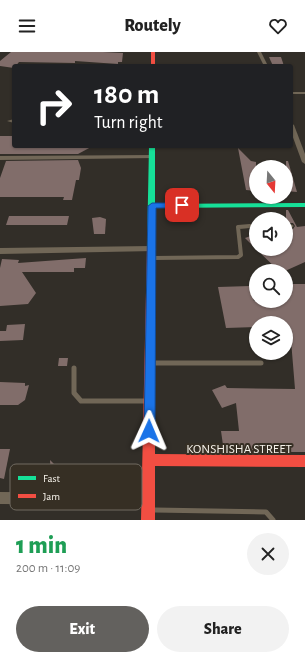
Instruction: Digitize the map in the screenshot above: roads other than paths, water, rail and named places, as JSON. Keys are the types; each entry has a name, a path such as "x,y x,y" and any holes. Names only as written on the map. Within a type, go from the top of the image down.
{"main road":[{"path":"153,64 154,52"},
{"path":"148,520 152,148"},
{"path":"152,206 305,205"},
{"name":"KONSHISHA STREET","path":"149,460 305,461"}],"street":[{"path":"259,52 265,64"},
{"path":"293,93 305,93"},
{"path":"293,130 305,162"},
{"path":"0,158 152,157"},
{"path":"0,251 152,253"},
{"path":"142,498 148,498"}],"lane":[{"path":"152,253 238,257 241,255 238,227 249,226"},
{"path":"150,363 261,363"},
{"path":"74,368 74,393 81,401 150,401"},
{"path":"148,510 266,512 273,520"}]}
